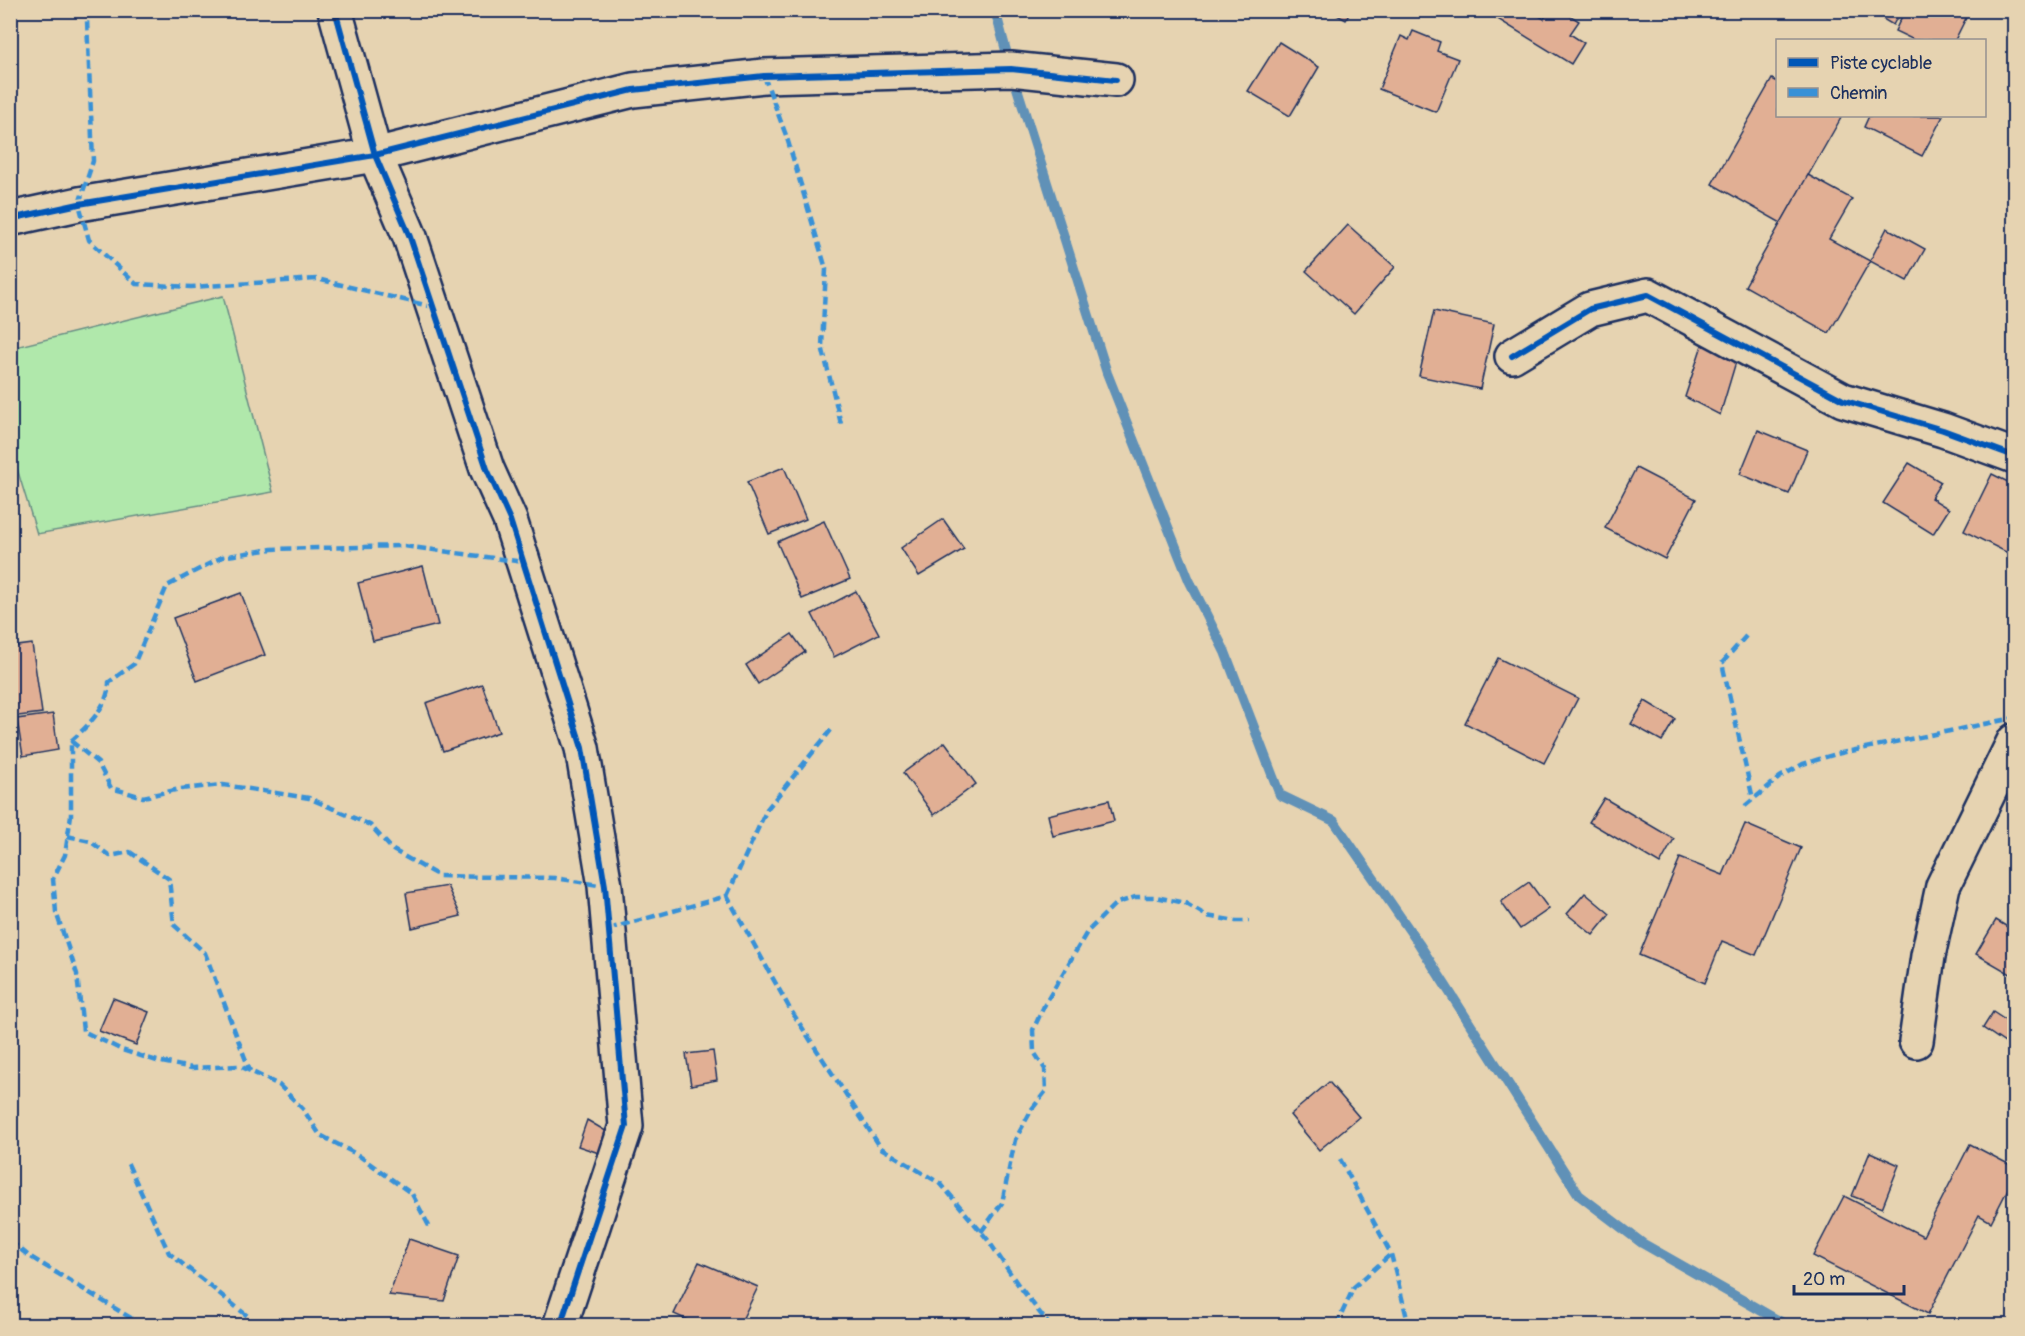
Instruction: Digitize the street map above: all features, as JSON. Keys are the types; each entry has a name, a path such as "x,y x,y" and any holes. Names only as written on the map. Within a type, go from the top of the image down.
{"street":[{"path":"335,10 375,155 410,237 487,469 510,520 582,748 603,875 626,1126 560,1326"},
{"path":"10,219 79,204 375,155 633,90 764,76 1011,69 1116,80"},
{"path":"1512,356 1590,309 1648,295 1843,400 1943,430 2014,456"},
{"path":"1916,1041 1928,956 1943,886 2014,741"}],"green space":[{"path":"223,296 273,492 37,534 11,449 11,348"}],"building":[{"path":"1328,10 1351,10 1346,20"},
{"path":"1500,10 1530,10 1544,19 1549,10 1561,10 1579,21 1570,34 1584,43 1571,64 1496,18"},
{"path":"1868,10 1901,10 1893,25"},
{"path":"1905,10 1970,10 1956,39 1912,39 1895,31"},
{"path":"1413,31 1440,42 1437,51 1458,59 1436,112 1379,89 1401,36 1409,40"},
{"path":"1279,42 1319,67 1290,116 1248,91"},
{"path":"1772,79 1776,81 1776,117 1841,118 1781,223 1712,184"},
{"path":"1869,117 1942,117 1922,156 1864,127"},
{"path":"1808,175 1852,199 1829,239 1870,261 1829,333 1745,286"},
{"path":"1348,225 1395,267 1354,314 1306,271"},
{"path":"1887,228 1925,249 1907,281 1870,261"},
{"path":"1434,311 1494,324 1480,389 1419,376"},
{"path":"1704,339 1738,355 1720,415 1685,397"},
{"path":"1758,430 1807,450 1789,494 1740,474"},
{"path":"1909,463 1941,482 1931,498 1949,509 1933,534 1883,503"},
{"path":"784,467 806,519 769,534 747,482"},
{"path":"1636,468 1696,499 1665,559 1605,528"},
{"path":"1992,474 2014,485 2014,556 1964,531"},
{"path":"943,519 964,549 919,576 901,548"},
{"path":"824,521 850,579 802,599 777,542"},
{"path":"423,566 438,625 373,641 358,583"},
{"path":"856,591 879,634 834,657 812,614"},
{"path":"241,593 265,655 197,681 173,618"},
{"path":"792,634 805,652 758,684 746,665"},
{"path":"32,644 42,713 10,717 10,647"},
{"path":"1498,658 1578,698 1544,763 1465,723"},
{"path":"482,684 499,732 443,751 426,703"},
{"path":"1645,701 1675,719 1662,741 1631,724"},
{"path":"53,714 58,750 23,756 17,719"},
{"path":"945,742 976,784 934,815 903,773"},
{"path":"1604,798 1674,839 1660,864 1589,822"},
{"path":"1109,800 1114,821 1053,836 1048,815"},
{"path":"1745,824 1801,848 1756,955 1722,941 1705,983 1639,955 1680,858 1723,875"},
{"path":"1529,882 1549,909 1520,929 1501,902"},
{"path":"447,886 461,916 412,928 406,893"},
{"path":"1585,893 1610,914 1593,935 1567,914"},
{"path":"1996,920 2014,931 2014,976 1976,954"},
{"path":"113,998 149,1012 136,1045 99,1031"},
{"path":"1993,1012 2014,1026 2014,1049 1983,1028"},
{"path":"713,1051 717,1080 691,1085 686,1054"},
{"path":"1329,1082 1359,1117 1319,1150 1290,1115"},
{"path":"587,1120 616,1137 605,1155 578,1146"},
{"path":"1970,1144 2014,1167 2014,1177 1991,1222 1979,1215 1928,1314 1813,1256 1844,1196 1923,1236"},
{"path":"1870,1152 1899,1165 1882,1208 1852,1196"},
{"path":"409,1239 459,1256 444,1301 389,1295"},
{"path":"699,1262 758,1287 739,1326 701,1326 674,1314"}],"waterway":[{"path":"995,10 1011,69 1107,373 1189,580 1225,652 1280,795 1334,821 1419,944 1579,1195 1642,1243 1788,1326"}],"marked path":[{"path":"94,10 87,20 93,161 79,204 89,240 136,284 191,287 317,279 433,307"},
{"path":"764,76 787,138 826,269 822,346 841,424"},
{"path":"429,1226 412,1194 358,1155 320,1135 303,1109 279,1085 240,1066 192,1068 157,1061 122,1050 83,1031 77,974 56,912 53,879 65,855 71,815 71,741 101,707 109,682 134,664 167,586 222,557 272,549 404,546 524,562"},
{"path":"1746,636 1722,663 1753,799"},
{"path":"1745,806 1780,777 1803,764 1836,754 2014,718"},
{"path":"727,896 767,809 831,730"},
{"path":"71,741 98,763 111,788 143,797 180,789 223,785 309,798 370,825 393,850 439,876 555,878 605,886"},
{"path":"67,836 90,841 110,856 130,852 169,879 174,925 205,953 250,1071"},
{"path":"608,929 727,896 790,1009 881,1148 941,1184 988,1240 1050,1326"},
{"path":"981,1232 1002,1203 1015,1140 1032,1109 1046,1091 1045,1069 1034,1052 1033,1030 1044,1006 1087,932 1115,904 1135,897 1156,897 1185,903 1207,916 1249,921"},
{"path":"1340,1159 1391,1254 1409,1326"},
{"path":"128,1164 169,1253 260,1326"},
{"path":"10,1241 29,1256 144,1326"},
{"path":"1336,1326 1354,1287 1391,1254"}],"cycle path":[{"path":"335,10 375,155 410,237 487,469 510,520 582,748 605,886 626,1126 560,1326"},
{"path":"10,219 79,204 375,155 633,90 764,76 1011,69 1116,80"},
{"path":"1512,356 1590,309 1648,295 1843,400 1943,430 2014,456"}]}
